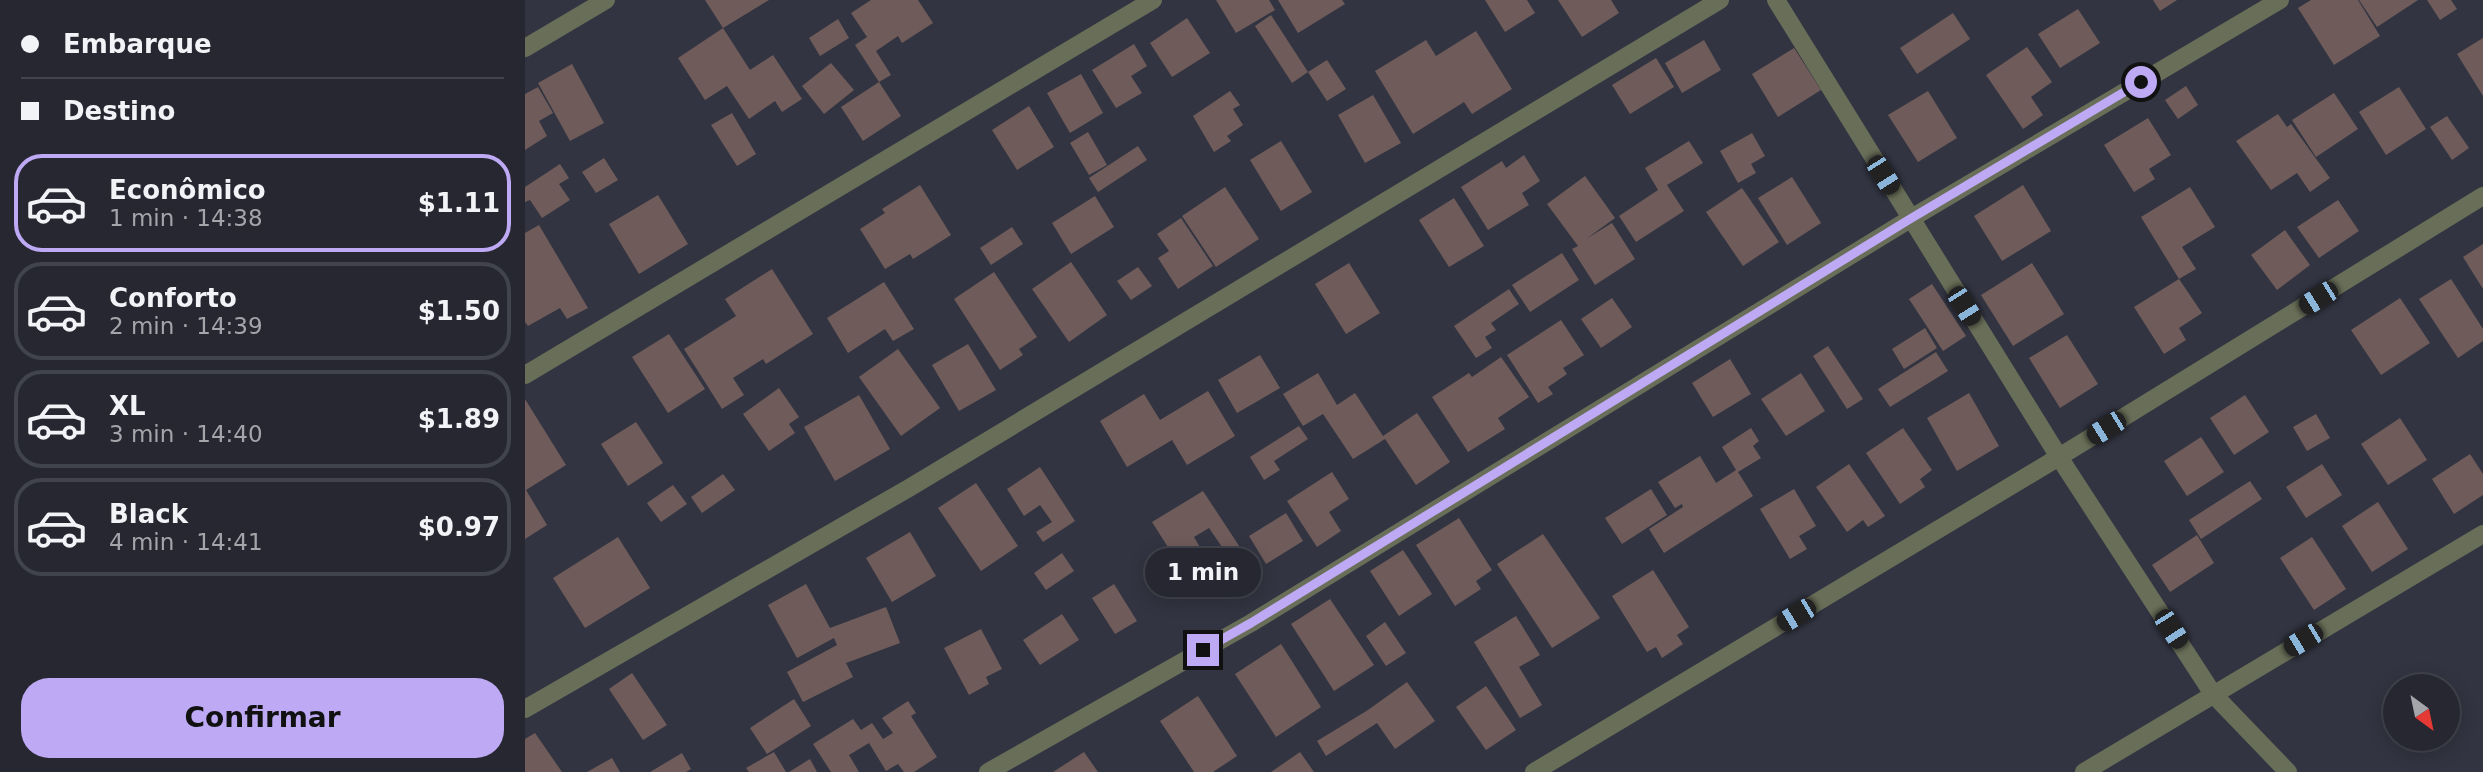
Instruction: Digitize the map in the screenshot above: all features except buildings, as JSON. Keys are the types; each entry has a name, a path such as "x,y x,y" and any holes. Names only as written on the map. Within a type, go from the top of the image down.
{"street":[{"path":"525,48 606,0"},
{"path":"525,375 1153,0"},
{"path":"525,709 909,488 1720,0"},
{"path":"1776,0 2059,457 2213,694 2288,772"},
{"path":"988,772 1251,623 1910,219 2280,0"},
{"path":"1534,772 2059,457 2483,196"},
{"path":"2084,772 2483,534"}],"route":[{"path":"1203,650 1910,219 2141,82"}]}
